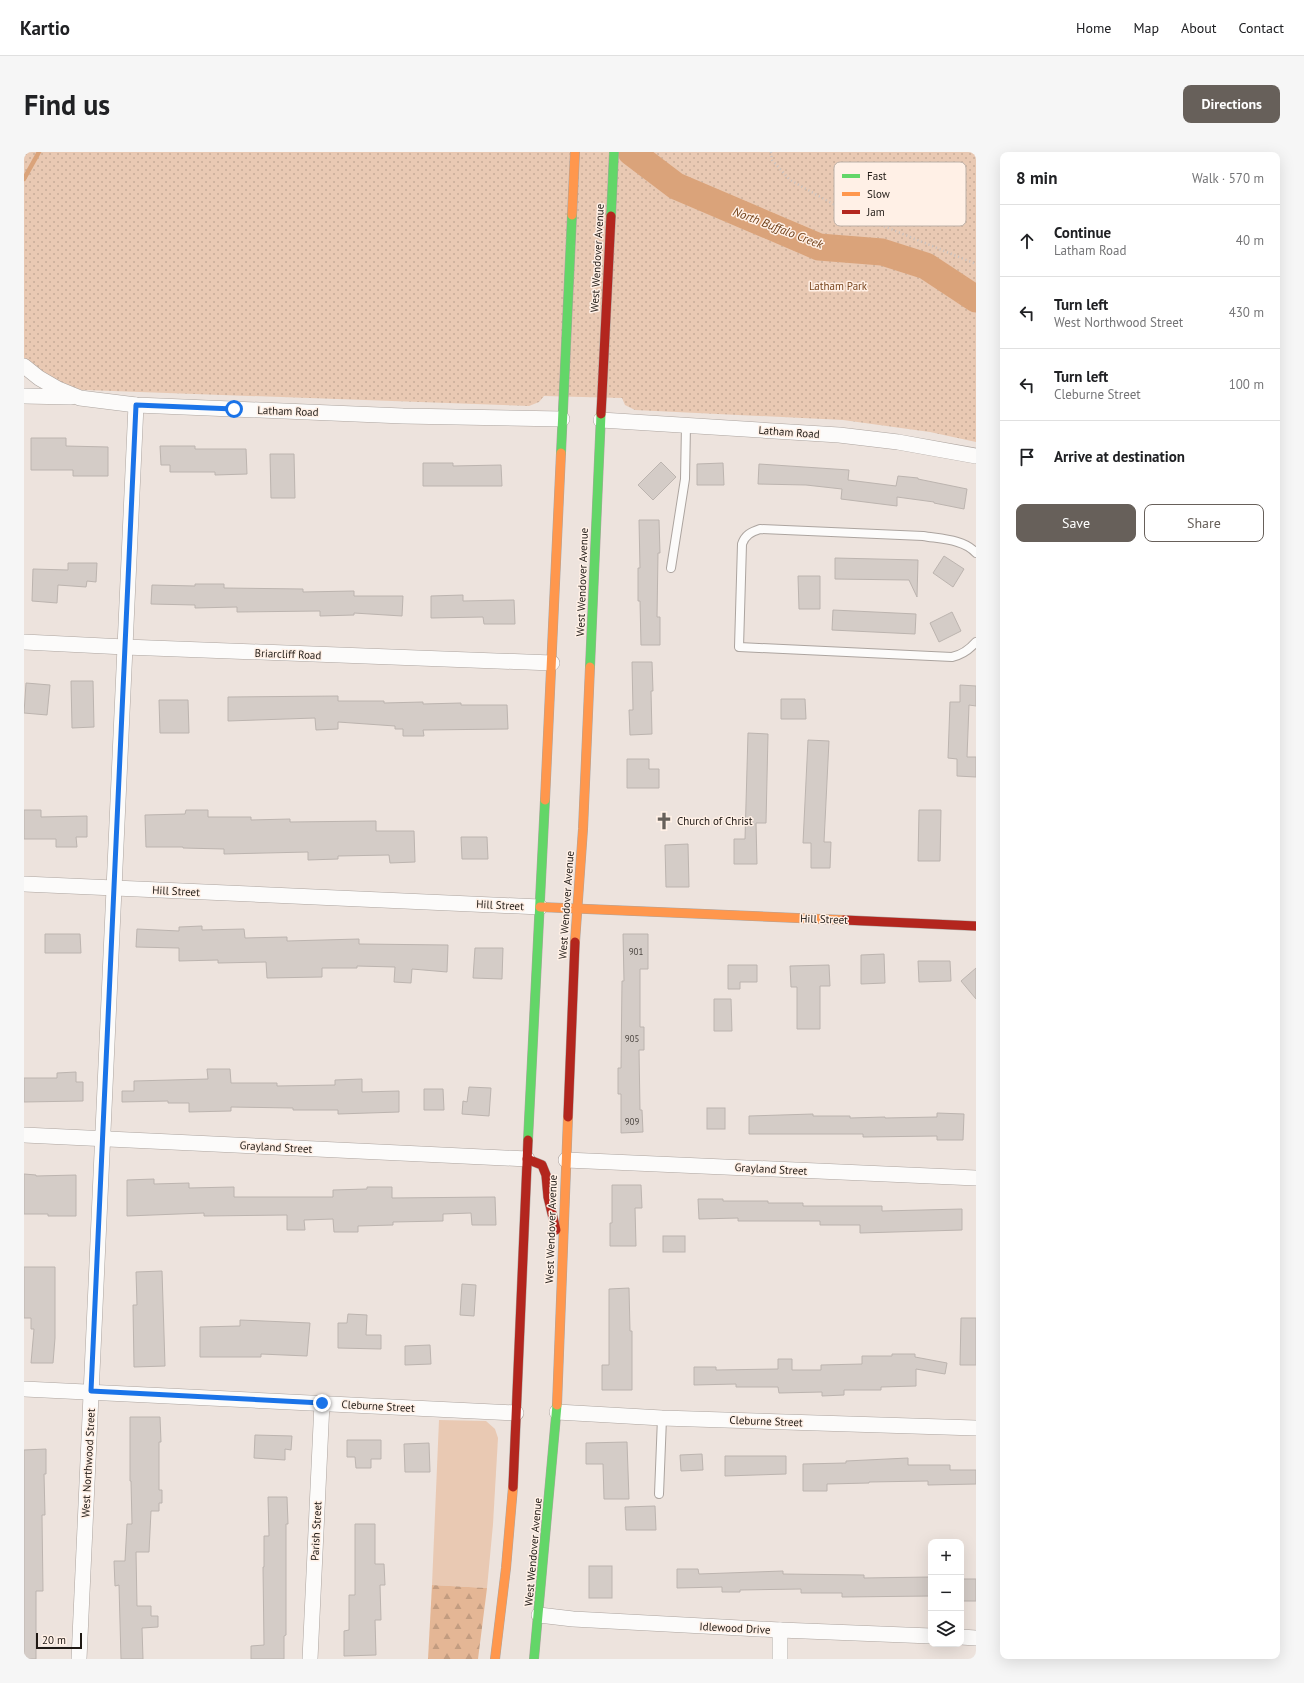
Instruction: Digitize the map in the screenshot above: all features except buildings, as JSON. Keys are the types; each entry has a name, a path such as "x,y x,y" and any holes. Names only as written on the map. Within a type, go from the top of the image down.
{"main road":[{"path":"495,1659 513,1496 527,1159 552,663 575,152"},
{"name":"West Wendover Avenue","path":"534,1659 557,1412 576,909 584,822 600,420 614,152"},
{"name":"Hill Street","path":"540,907 976,926"},
{"path":"527,1159 542,1166 546,1175 548,1197 562,1256"}],"street":[{"name":"Latham Road","path":"24,366 39,378 58,389 80,398 136,405 403,416 562,419"},
{"path":"24,396 80,398"},
{"name":"West Northwood Street","path":"79,1659 101,1138 136,405"},
{"name":"Latham Road","path":"600,420 839,435 884,440 976,456"},
{"name":"Briarcliff Road","path":"24,642 125,648 552,663"},
{"name":"Hill Street","path":"24,884 540,907"},
{"name":"Grayland Street","path":"24,1135 527,1159"},
{"name":"Grayland Street","path":"566,1160 976,1178"},
{"name":"Cleburne Street","path":"24,1389 91,1391 516,1413"},
{"name":"Parish Street","path":"310,1659 322,1403"},
{"name":"Cleburne Street","path":"557,1412 662,1418 976,1428"},
{"name":"Idlewood Drive","path":"539,1615 573,1619 928,1636"},
{"path":"780,1630 780,1659"},
{"path":"964,1637 976,1638"}],"lane":[{"path":"671,568 684,479 686,425"},
{"path":"976,553 962,544 949,540 923,536 760,529 751,532 744,538 742,544 739,647 952,657 970,649 976,642"},
{"path":"659,1494 662,1418"}],"path":[{"path":"771,152 772,160 790,180 834,205"},
{"path":"883,226 976,264"}],"green space":[{"name":"Latham Park","path":"24,152 976,152 976,442 930,432 843,420 635,410 625,405 622,398 544,396 539,402 529,406 58,389 24,366"},
{"path":"439,1420 486,1421 495,1429 498,1438 493,1524 487,1588 432,1585"},
{"path":"432,1585 487,1588 478,1659 428,1659"}],"waterway":[{"path":"24,179 39,152"},
{"name":"North Buffalo Creek","path":"631,152 676,186 819,247 882,252 926,266 976,299"}],"traffic: fast":[{"path":"611,216 614,152"},
{"path":"561,453 572,215"},
{"path":"590,667 601,414"},
{"path":"528,1140 545,800"},
{"path":"534,1659 557,1405"}],"traffic: slow":[{"path":"572,215 575,152"},
{"path":"545,800 561,453"},
{"path":"575,942 583,829 590,667"},
{"path":"540,907 844,920"},
{"path":"557,1405 568,1117"},
{"path":"495,1659 506,1568 513,1487"}],"traffic: jam":[{"path":"601,414 611,216"},
{"path":"844,920 976,926"},
{"path":"568,1117 575,942"},
{"path":"513,1487 528,1140"},
{"path":"527,1159 542,1165 546,1175 548,1197 556,1230"}],"place":[{"name":"Church of Christ","path":"664,821"}],"route":[{"path":"234,409 136,405 101,1138 91,1391 322,1403"}]}
